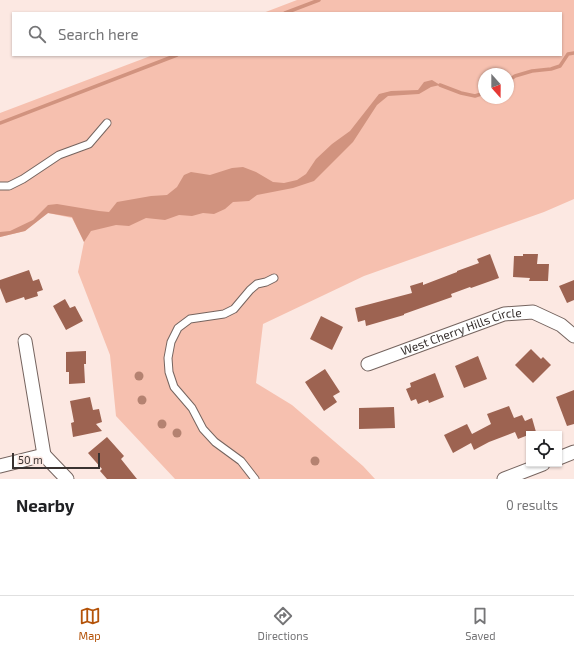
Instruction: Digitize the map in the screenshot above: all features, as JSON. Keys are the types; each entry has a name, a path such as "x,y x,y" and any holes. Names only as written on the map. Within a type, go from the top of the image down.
{"street":[{"name":"West Cherry Hills Circle","path":"368,364 504,314 533,312 561,326 574,336"},
{"path":"25,341 44,455 67,479"},
{"path":"562,457 574,452"},
{"path":"0,466 44,455"},
{"path":"504,479 535,467"}],"lane":[{"path":"0,186 9,186 24,179 59,155 90,144 107,123"},
{"path":"255,479 241,461 215,442 203,429 192,408 174,386 168,358 171,342 178,328 190,319 224,314 234,309 257,284 274,278"}],"shaded area":[{"path":"297,0 574,0 574,199 544,212 364,276 263,324 256,383 292,405 363,466 375,479 175,479 116,416 110,355 78,272 84,242 72,218 48,213 25,231 0,237 0,113 150,56 562,56 562,12 266,12"},
{"path":"432,80 440,85 431,87 419,94 388,96 377,105 353,142 314,181 293,188 257,195 249,201 233,202 225,209 214,214 203,213 192,216 179,215 165,220 146,218 129,226 116,225 91,231 84,242 72,217 48,213 25,231 0,237 0,232 10,231 33,220 48,205 57,204 109,212 117,202 151,196 167,195 177,187 184,175 191,172 210,175 232,168 243,167 256,172 273,182 284,183 297,180 306,174 316,159 332,144 350,131 379,94 391,91 418,90 424,82"}],"building":[{"path":"490,254 499,278 451,294 452,297 404,315 366,326 365,320 358,322 355,308 412,293 410,286 423,282 423,285 457,272 479,263 477,259"},
{"path":"523,254 538,254 537,264 549,264 548,281 529,281 530,278 513,277 514,256 523,256"},
{"path":"29,270 33,281 39,279 43,290 37,292 38,296 25,300 24,297 6,303 0,288 0,280"},
{"path":"574,280 574,300 567,303 559,286"},
{"path":"65,299 70,308 75,306 83,321 66,330 53,306"},
{"path":"321,316 343,327 332,350 310,339"},
{"path":"531,349 541,359 543,357 551,365 533,383 515,365"},
{"path":"86,351 86,364 84,364 85,383 69,384 69,372 66,372 66,352"},
{"path":"478,356 487,379 464,388 455,366"},
{"path":"325,369 340,392 333,396 337,402 324,411 305,382"},
{"path":"435,373 444,397 429,403 428,400 418,404 416,399 411,401 406,389 411,387 410,383"},
{"path":"574,390 574,424 567,426 556,397"},
{"path":"90,397 93,410 99,409 102,422 96,424 102,431 73,437 71,423 74,422 70,401"},
{"path":"509,406 514,418 522,415 525,421 532,418 536,431 526,431 526,436 518,439 515,432 489,442 474,450 471,443 453,453 444,435 467,424 472,434 491,424 487,414"},
{"path":"394,407 395,428 359,429 359,408"},
{"path":"107,437 124,456 121,459 137,479 107,479 100,471 102,469 88,453"}],"waterway":[{"path":"288,12 319,0"},
{"path":"514,77 532,71 551,69 560,66 568,54 574,53"},
{"path":"0,123 174,56"},
{"path":"440,85 461,93 475,96 478,95"}]}
